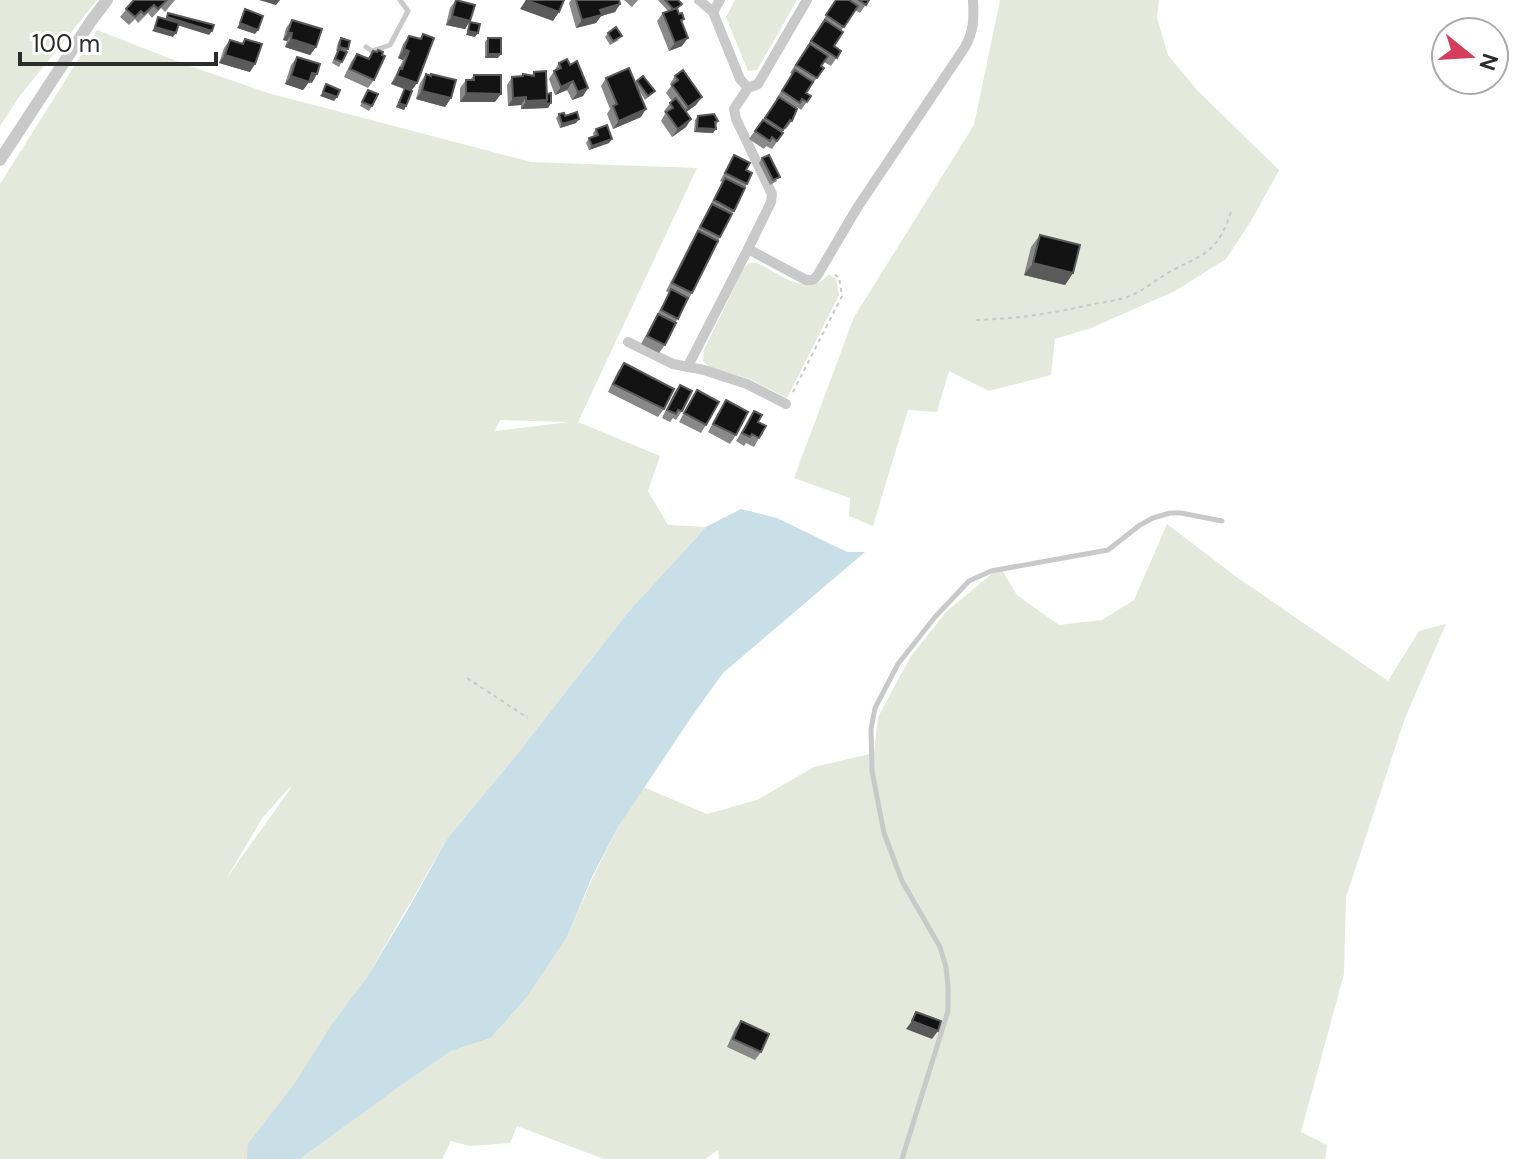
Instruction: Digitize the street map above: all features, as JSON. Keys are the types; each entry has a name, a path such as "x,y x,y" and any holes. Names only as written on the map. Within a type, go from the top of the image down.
{"street":[{"path":"0,160 107,0"},
{"path":"699,0 713,12 740,79 748,88"},
{"path":"713,12 720,0"},
{"path":"688,366 771,202 772,194 734,109 748,88 758,84 807,0"},
{"path":"748,249 806,280 813,280 971,36 975,14 971,1"},
{"path":"628,342 673,364 747,384 786,404"}],"lane":[{"path":"366,47 372,51 390,45 408,11 400,0"},
{"path":"902,1159 948,1011 948,986 940,947 902,881 884,833 872,771 871,729 875,708 898,664 935,617 969,581 991,571 1108,550 1140,525 1170,513 1222,521"}],"path":[{"path":"976,320 1008,320 1052,313 1123,298 1143,290 1214,248 1225,231 1231,211"},
{"path":"786,404 842,296 839,277 822,268"},
{"path":"467,678 528,718"}],"shaded area":[{"path":"0,0 97,0 19,97 0,126"},
{"path":"735,0 797,0 757,70 748,71 726,17"},
{"path":"1000,0 1159,0 1157,18 1168,55 1197,90 1279,170 1226,259 1175,291 1091,328 1055,339 1051,375 989,391 949,371 937,412 908,410 873,526 849,516 850,498 794,478 854,317 974,125"},
{"path":"97,30 268,93 531,162 697,168 578,422 660,456 648,491 668,525 706,527 629,611 447,839 367,977 249,1159 0,1159 0,184","holes":["500,420 569,422 570,422 495,431","291,788 226,879 263,817"]},
{"path":"749,263 757,263 803,284 821,281 829,274 836,279 839,295 787,398 750,379 709,367 703,361 704,350 743,269"},
{"path":"1167,524 1238,578 1388,681 1419,631 1446,624 1405,718 1346,897 1344,974 1301,1132 1327,1145 1325,1159 719,1159 718,1150 705,1159 604,1159 517,1126 510,1143 470,1146 451,1141 442,1159 300,1159 451,1051 491,1038 527,997 567,937 618,827 643,787 707,814 757,800 814,767 874,753 878,717 911,656 947,611 1000,567 1017,595 1059,625 1102,620 1134,600"}],"water":[{"path":"741,509 777,518 847,552 865,552 723,673 618,827 592,877 567,937 527,997 491,1038 451,1051 300,1159 247,1159 248,1144 295,1083 330,1027 367,977 447,839 629,611 706,527"}],"building":[{"path":"134,0 167,0 158,9 154,5 135,17 126,9"},
{"path":"456,0 475,5 470,21 452,16"},
{"path":"526,0 564,0 559,12"},
{"path":"576,0 619,0 620,4 600,10 602,15 582,20"},
{"path":"665,0 678,0 682,4 673,9"},
{"path":"836,0 849,0 858,6 844,27 826,15"},
{"path":"677,8 679,14 682,13 684,19 681,20 688,38 675,43 663,13"},
{"path":"245,9 263,16 258,30 240,23"},
{"path":"168,13 214,25 212,31 167,17"},
{"path":"158,17 179,23 176,33 155,27"},
{"path":"292,20 322,29 316,47 291,39 292,33 288,32"},
{"path":"825,20 843,32 834,46 841,51 837,58 811,41"},
{"path":"470,22 480,24 478,33 468,31"},
{"path":"616,27 622,36 613,41 608,33"},
{"path":"423,34 434,38 417,83 397,76 409,51 404,49 409,36 421,39"},
{"path":"341,38 350,41 348,49 339,47"},
{"path":"488,38 501,38 501,54 488,54"},
{"path":"245,39 262,44 255,64 225,55 230,40 243,44"},
{"path":"810,44 828,56 817,78 796,65"},
{"path":"339,49 347,52 342,62 335,59"},
{"path":"378,50 385,56 374,80 350,69 357,54 369,59 373,51"},
{"path":"297,57 320,64 317,74 312,73 309,82 291,76"},
{"path":"567,59 570,65 577,61 588,88 578,92 573,81 561,87 554,71 561,68 559,63"},
{"path":"629,68 646,109 619,121 613,106 617,104 606,78"},
{"path":"683,70 702,97 688,107 672,85 678,80 675,76"},
{"path":"795,70 813,82 806,93 811,96 807,102 802,99 800,103 782,91"},
{"path":"546,71 547,100 513,98 512,77 523,74 534,76 534,72"},
{"path":"426,74 456,80 451,98 422,91"},
{"path":"474,75 501,75 501,94 466,93 466,80 474,80"},
{"path":"643,76 655,91 648,96 637,81"},
{"path":"326,84 340,90 337,97 323,92"},
{"path":"405,88 412,91 406,106 399,103"},
{"path":"368,90 378,94 372,106 362,102"},
{"path":"551,93 551,103 545,104 547,94"},
{"path":"779,97 797,109 792,121 783,130 765,118"},
{"path":"676,98 691,119 678,129 666,112 673,108 670,103"},
{"path":"577,112 579,119 562,124 559,114 564,113 565,116"},
{"path":"714,114 718,121 715,122 716,129 697,128 698,116"},
{"path":"763,120 783,133 777,141 772,137 770,141 755,131"},
{"path":"607,125 612,139 592,146 589,138 598,135 596,129"},
{"path":"734,155 750,163 746,170 752,173 747,184 725,173"},
{"path":"769,155 780,177 773,180 762,158"},
{"path":"725,178 745,188 734,211 714,200"},
{"path":"712,204 732,214 720,237 700,227"},
{"path":"698,231 718,241 692,293 672,283"},
{"path":"1040,235 1080,245 1073,273 1033,263"},
{"path":"671,289 688,298 678,319 661,310"},
{"path":"658,314 676,323 665,345 647,336"},
{"path":"624,363 674,389 664,409 613,384"},
{"path":"680,385 692,391 682,411 678,410 676,414 667,410"},
{"path":"697,390 719,402 706,425 684,413"},
{"path":"726,400 748,412 736,435 713,424"},
{"path":"754,411 762,415 758,422 766,426 759,438 742,433"},
{"path":"916,1012 941,1021 938,1031 912,1021"},
{"path":"741,1021 769,1034 761,1052 733,1039"}]}
